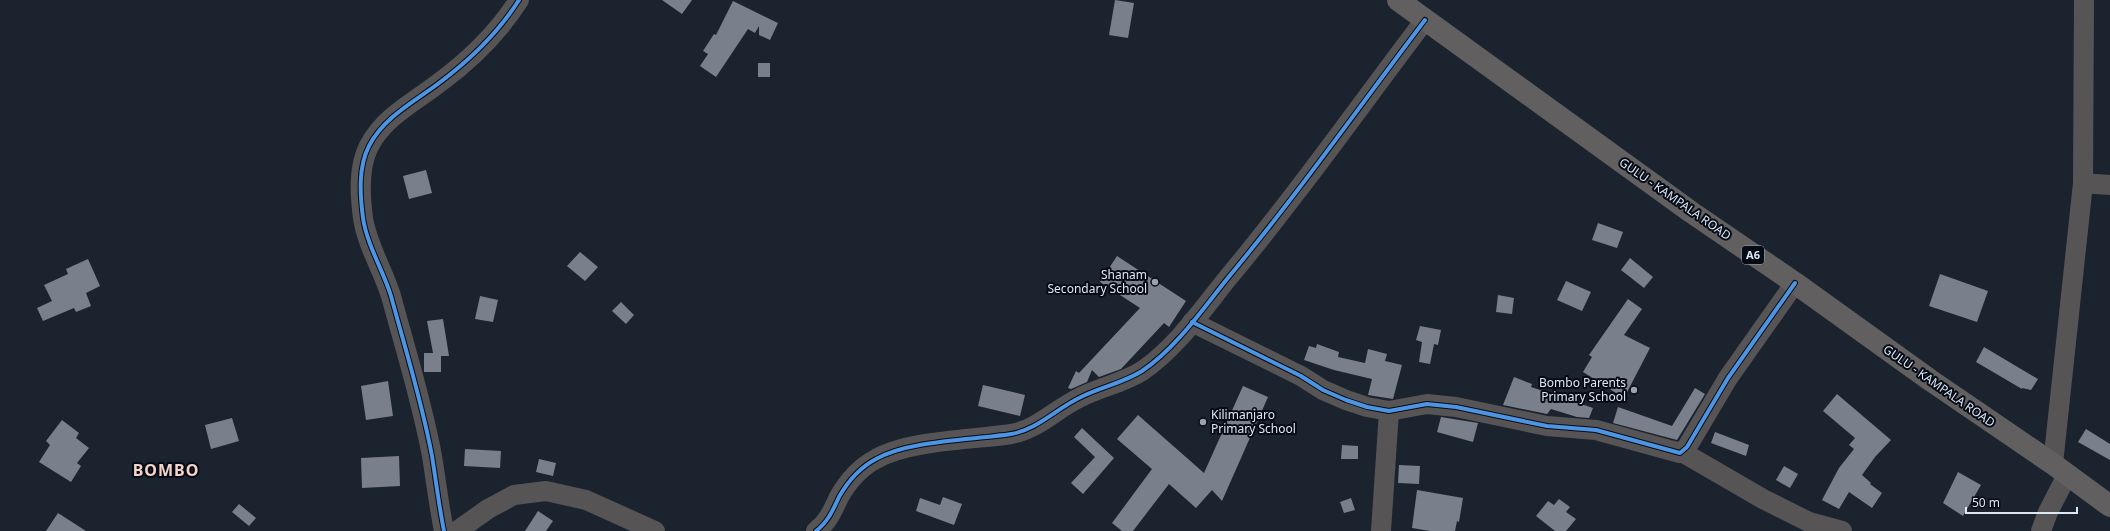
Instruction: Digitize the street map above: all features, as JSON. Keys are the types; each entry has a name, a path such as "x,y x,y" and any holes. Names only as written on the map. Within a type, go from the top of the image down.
{"main road":[{"name":"GULU - KAMPALA ROAD","path":"1398,0 1691,212 1795,283 2110,506"}],"street":[{"path":"444,531 422,413 391,296 363,220 360,192 362,168 369,146 382,128 410,103 438,84 466,61 492,36 519,0"},
{"path":"2041,531 2060,470 2084,183 2084,0"},
{"path":"816,531 830,517 852,477 877,458 891,452 962,440 1013,434 1030,428 1080,397 1125,380 1143,370 1165,351 1192,322 1299,190 1425,20"},
{"path":"2084,183 2110,185"},
{"path":"1682,452 1687,447 1735,367 1795,283"},
{"path":"1192,322 1334,395 1367,407 1389,411 1427,404 1456,407 1512,420 1547,426 1596,430 1675,452 1682,452 1763,499 1809,522 1842,531"},
{"path":"1381,531 1389,411"},
{"path":"457,531 488,509 514,495 546,491 586,500 655,531"}],"building":[{"path":"662,0 692,0 682,14"},
{"path":"1115,0 1134,3 1128,38 1109,35"},
{"path":"733,1 778,23 770,40 759,35 759,26 755,33 748,29 716,77 700,66 708,54 703,51 714,34 716,35"},
{"path":"758,63 770,63 770,77 758,77"},
{"path":"426,170 432,193 409,199 403,176"},
{"path":"1598,223 1623,232 1617,248 1592,240"},
{"path":"580,252 598,267 585,281 567,266"},
{"path":"1117,256 1186,301 1169,327 1164,323 1121,369 1099,377 1092,370 1087,382 1071,389 1068,388 1076,371 1079,373 1140,308 1100,282"},
{"path":"1630,258 1653,277 1644,288 1621,270"},
{"path":"88,259 100,286 86,293 91,306 76,312 74,308 43,321 37,308 52,301 44,285 68,274 66,269"},
{"path":"1940,274 1988,291 1977,322 1929,306"},
{"path":"1566,281 1591,292 1582,311 1557,300"},
{"path":"1498,295 1514,298 1512,314 1496,312"},
{"path":"480,296 498,300 493,322 475,319"},
{"path":"1628,299 1642,309 1624,335 1650,348 1624,398 1583,372 1592,357 1589,355"},
{"path":"621,302 634,315 626,324 612,311"},
{"path":"443,319 449,356 441,356 441,372 424,372 424,353 433,353 427,321"},
{"path":"1420,326 1441,330 1438,345 1434,344 1430,364 1419,362 1422,342 1416,340"},
{"path":"1317,344 1339,352 1338,357 1365,363 1368,349 1387,354 1385,361 1402,365 1393,399 1368,395 1372,379 1334,370 1304,360 1309,346 1316,348"},
{"path":"1984,347 2038,379 2031,390 2022,389 1976,362"},
{"path":"1514,377 1532,384 1531,387 1593,408 1589,418 1577,417 1551,409 1547,414 1503,405"},
{"path":"388,381 393,416 366,420 361,386"},
{"path":"983,385 1025,395 1020,416 978,406"},
{"path":"1243,386 1268,397 1222,501 1212,490 1196,508 1169,484 1133,531 1122,531 1112,523 1152,469 1117,439 1138,415 1204,473"},
{"path":"1695,388 1705,394 1677,440 1613,423 1618,407 1672,426"},
{"path":"1837,394 1891,440 1875,457 1862,475 1871,483 1870,484 1882,493 1872,508 1849,492 1839,509 1822,500 1839,468 1854,449 1849,445 1855,438 1823,411"},
{"path":"1441,417 1478,423 1473,442 1437,432"},
{"path":"232,418 239,441 211,449 205,425"},
{"path":"62,420 79,433 76,438 89,448 77,463 81,466 71,482 39,462 50,445 46,441"},
{"path":"1082,428 1114,458 1083,494 1071,483 1095,457 1074,437"},
{"path":"2086,429 2110,444 2110,460 2078,442"},
{"path":"1715,432 1749,445 1746,456 1711,443"},
{"path":"1342,445 1358,446 1358,459 1341,459"},
{"path":"465,449 501,451 500,468 464,466"},
{"path":"399,456 400,486 362,488 361,458"},
{"path":"539,459 556,463 553,476 536,472"},
{"path":"1399,465 1420,466 1419,484 1398,483"},
{"path":"1784,466 1798,474 1790,488 1776,480"},
{"path":"1958,472 1981,485 1963,516 1943,503"},
{"path":"1417,490 1463,498 1459,522 1457,521 1455,531 1430,531 1412,528"},
{"path":"943,497 962,504 954,525 916,511 920,498 940,505"},
{"path":"1351,498 1355,510 1344,513 1340,502"},
{"path":"1559,499 1570,507 1566,512 1576,519 1566,531 1555,531 1536,516 1548,501 1554,505"},
{"path":"239,504 256,518 249,526 232,512"},
{"path":"538,511 553,521 546,531 525,531"},
{"path":"58,513 86,531 46,531"}],"cycle path":[{"path":"444,531 432,456 418,395 391,296 365,228 361,200 361,172 365,154 369,146 375,136 391,118 462,65 493,35 519,0"},
{"path":"816,531 827,520 850,480 864,466 876,459 890,453 923,444 1020,432 1030,428 1081,397 1135,375 1154,362 1188,328 1253,247 1303,183 1425,20"},
{"path":"1192,322 1301,376 1323,390 1367,407 1389,411 1427,404 1456,407 1547,426 1596,430 1680,453 1687,447 1728,378 1795,283"}],"place":[{"name":"Shanam Secondary School","path":"1155,282"},
{"name":"Bombo Parents Primary School","path":"1634,390"},
{"name":"Kilimanjaro Primary School","path":"1203,422"}],"district":[{"name":"BOMBO","path":"166,470"}]}
